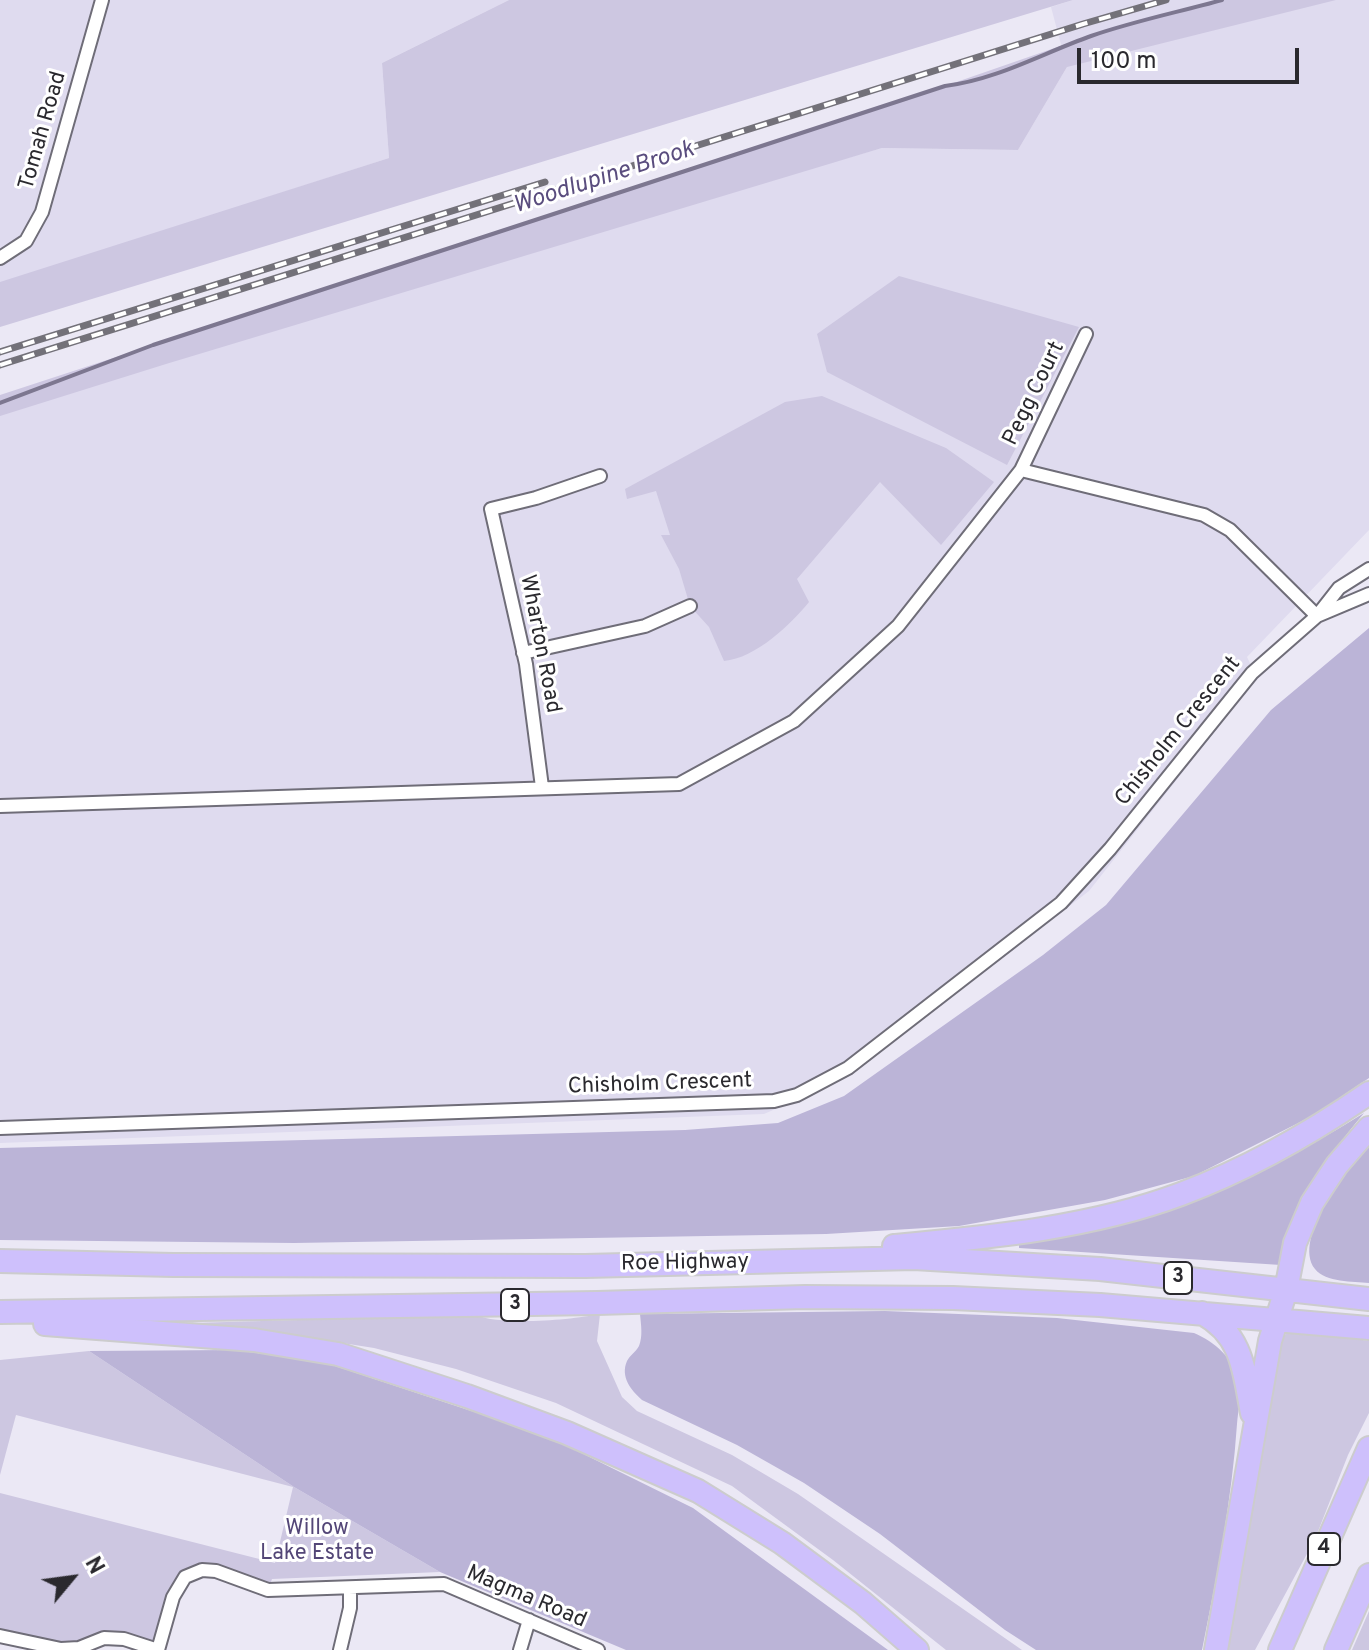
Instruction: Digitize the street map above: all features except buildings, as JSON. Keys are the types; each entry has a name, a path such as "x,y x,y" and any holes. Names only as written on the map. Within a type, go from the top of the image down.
{"highway":[{"path":"709,1264 1009,1235 1116,1212 1180,1194 1252,1162 1326,1122 1369,1093"},
{"path":"1216,1650 1270,1341 1286,1290 1295,1243 1312,1203 1337,1165 1369,1128"},
{"name":"Roe Highway","path":"0,1261 357,1266 709,1264 914,1258 1100,1269 1369,1299"},
{"name":"Roe Highway","path":"0,1312 805,1297 953,1298 1202,1313 1366,1328"},
{"path":"1202,1313 1225,1328 1236,1346 1254,1426"},
{"path":"0,1321 282,1344 338,1354 467,1396 567,1433 698,1491 782,1543 863,1603 917,1650"},
{"name":"4","path":"1280,1650 1369,1448"},
{"name":"4","path":"1336,1650 1369,1575"}],"street":[{"name":"Tomah Road","path":"0,258 26,241 42,212 102,0"},
{"name":"Pegg Court","path":"1021,470 1086,334"},
{"path":"0,806 679,784 794,721 898,626 1021,470 1204,515 1230,530 1317,616"},
{"name":"Wharton Road","path":"542,787 523,653 491,509 536,498 600,476"},
{"path":"1317,616 1339,588 1369,569"},
{"path":"1317,616 1369,594"},
{"path":"523,653 645,626 690,606"},
{"name":"Chisholm Crescent","path":"0,1128 774,1101 797,1095 848,1068 1061,903 1110,849 1252,673 1317,616"},
{"name":"Magma Road","path":"158,1650 173,1597 185,1577 202,1570 216,1571 268,1590 444,1584 598,1650"},
{"path":"340,1650 350,1608 350,1588"},
{"path":"520,1650 529,1620"},
{"path":"0,1636 61,1649 79,1648 104,1638 124,1639 158,1650"}],"shaded area":[{"path":"0,0 509,0 382,63 389,158 0,284"},
{"path":"1073,0 1369,0 1369,530 1247,657 1257,678 1089,891 846,1078 764,1114 0,1143 0,412 488,261 882,148 1018,150 1067,67 1051,7"},
{"path":"1369,628 1369,1078 1314,1115 1194,1176 1105,1200 959,1226 826,1234 294,1243 0,1240 0,1148 685,1130 778,1123 844,1096 1043,955 1106,905 1271,710"},
{"path":"1364,1113 1324,1165 1301,1203 1285,1244 1281,1265 1019,1248 1019,1242 1112,1227 1199,1199 1283,1160"},
{"path":"1369,1141 1369,1283 1326,1277 1315,1269 1310,1256 1311,1239 1326,1202"},
{"path":"885,1311 1057,1318 1194,1333 1222,1352 1236,1373 1240,1396 1228,1509 1202,1650 1036,1650 1005,1630 880,1534 804,1483 737,1445 642,1400 626,1378 627,1361 640,1342 640,1314"},
{"path":"233,1350 320,1361 547,1436 693,1508 888,1650 626,1650 440,1572 294,1487 89,1351"}],"green space":[{"path":"509,0 1073,0 0,327 0,282 389,158 382,63"},
{"path":"1222,0 1336,0 1067,67 1018,150 882,148 0,416 0,395 945,86 1092,35"},
{"path":"899,276 1079,327 1007,465 827,372 817,334"},
{"path":"822,396 946,448 994,482 941,545 880,482 797,579 809,602 760,647 736,659 724,661 709,627 690,606 679,569 661,535 670,535 656,491 627,499 625,489 785,402"},
{"path":"600,1314 597,1341 622,1397 637,1411 732,1455 798,1494 1022,1650 946,1650 833,1560 732,1486 556,1403 456,1369 374,1348 279,1333 156,1324 475,1315 537,1321"},
{"path":"1301,1331 1369,1341 1369,1413 1348,1455 1315,1539 1255,1650 1223,1650 1281,1339 1288,1332"},
{"name":"Willow Lake Estate","path":"89,1351 294,1487 440,1572 272,1579 268,1590 216,1571 185,1577 158,1650 124,1639 79,1648 0,1636 0,1493 275,1563 293,1487 16,1415 0,1475 0,1360"},
{"path":"1369,1611 1369,1650 1352,1650"}],"waterway":[{"name":"Woodlupine Brook","path":"0,403 153,345 945,86 983,78 1107,31 1222,0"}],"railway":[{"path":"0,365 1166,0"},
{"path":"0,352 545,182"}]}
